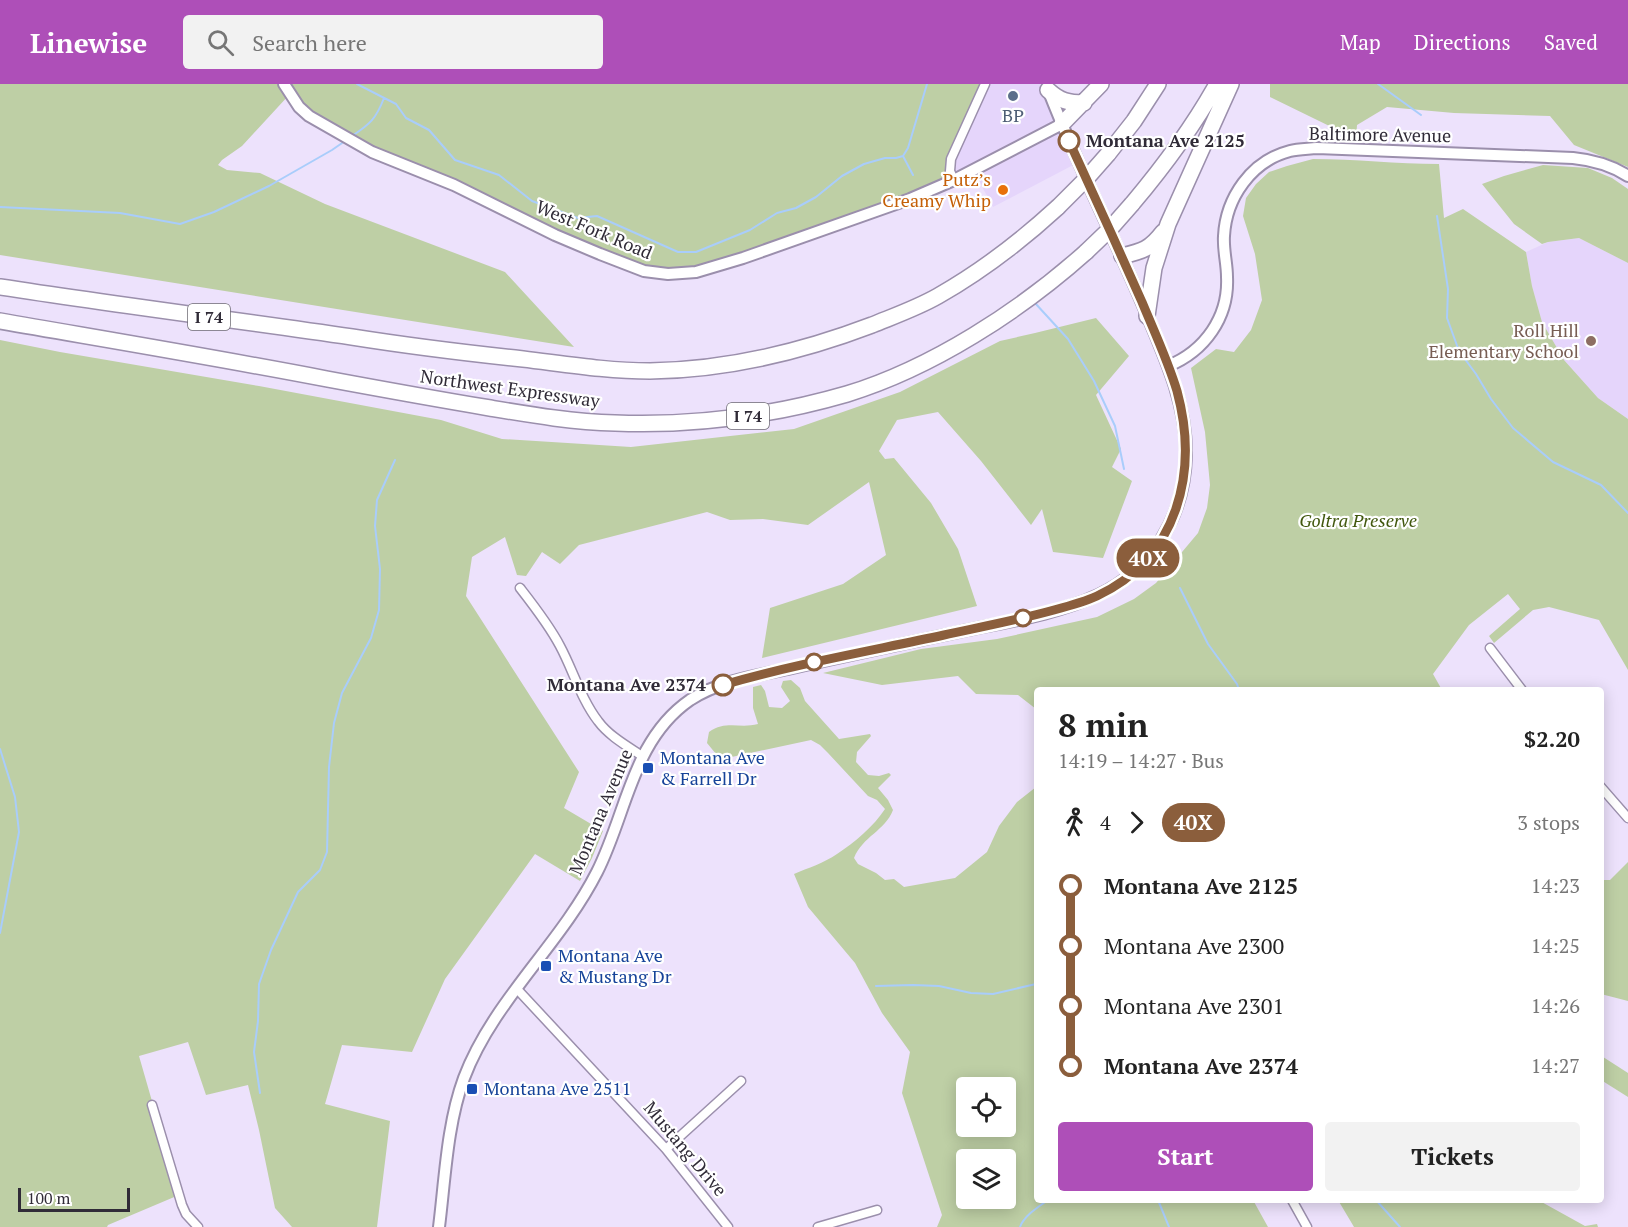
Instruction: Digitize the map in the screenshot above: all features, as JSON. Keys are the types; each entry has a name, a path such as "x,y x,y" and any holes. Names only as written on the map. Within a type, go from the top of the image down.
{"highway":[{"path":"1062,124 1101,84"},
{"name":"Northwest Expressway","path":"0,287 419,347 600,369 651,371 751,361 801,349 910,310 938,296 997,258 1058,207 1086,179 1134,121 1158,84"},
{"name":"Northwest Expressway","path":"0,321 552,418 615,423 708,421 758,415 847,394 934,357 986,329 1054,279 1110,229 1179,145 1217,84"},
{"path":"1147,316 1154,268 1168,224 1231,84"},
{"path":"1047,87 1057,98 1074,103 1084,103"},
{"path":"1122,256 1147,249 1168,224"}],"street":[{"name":"West Fork Road","path":"284,84 299,107 309,116 380,156 454,185 564,239 644,271 668,274 696,272 743,258 910,199 954,180 1062,124"},
{"path":"954,180 950,171 951,159 985,84"},
{"name":"Montana Avenue","path":"440,1227 454,1106 471,1061 491,1023 576,907 593,879 606,852 642,756 652,738 672,714 688,701 709,689 757,675 1036,615 1096,596 1122,581 1144,562 1154,551 1170,525 1179,504 1186,455 1177,392 1122,256 1047,87"},
{"name":"Baltimore Avenue","path":"1168,366 1191,354 1219,321 1227,286 1223,239 1227,210 1240,186 1252,173 1282,154 1317,148 1573,158 1597,162 1628,176"},
{"path":"520,588 560,645 598,723 642,756"},
{"path":"1490,648 1520,687"},
{"path":"1604,791 1628,818"},
{"name":"Mustang Drive","path":"517,989 666,1149 728,1227"},
{"path":"666,1149 741,1081"},
{"path":"152,1105 182,1205 191,1221 198,1227"},
{"path":"1294,1203 1307,1227"},
{"path":"818,1227 877,1210"}],"shaded area":[{"path":"985,84 1046,84 1079,162 993,207 973,170 954,180 951,159"},
{"name":"Roll Hill Elementary School","path":"1579,238 1628,263 1628,419 1598,398 1564,360 1542,322 1532,286 1526,252 1548,242"}],"green space":[{"path":"0,84 985,84 951,159 954,180 696,272 654,273 389,159 309,116 289,95 242,146 218,165 227,170 260,173 325,204 505,272 574,347 0,255"},
{"path":"1270,84 1628,84 1628,167 1574,145 1550,116 1454,113 1387,107 1357,125 1356,139 1270,97"},
{"name":"Goltra Preserve","path":"1313,159 1439,164 1444,218 1463,209 1526,252 1542,322 1564,360 1598,398 1628,419 1628,670 1599,620 1549,607 1533,610 1494,643 1489,636 1520,609 1508,594 1469,625 1433,674 1440,687 1034,687 1034,707 1018,695 976,694 958,676 882,685 823,673 921,649 997,639 1097,617 1134,599 1156,583 1198,533 1207,508 1210,485 1205,432 1191,368 1216,349 1234,352 1251,330 1262,300 1255,254 1243,216 1246,198 1269,172"},
{"path":"1543,165 1588,168 1612,178 1628,189 1628,263 1579,238 1542,244 1514,224 1482,184"},
{"path":"1096,318 1129,356 1096,395 1121,449 1112,467 1132,481 1103,558 1053,552 1042,509 1031,525 981,461 938,412 897,420 879,451 885,459 894,458 931,503 958,549 977,606 762,658 770,608 843,584 886,555 869,482 808,525 763,519 730,520 707,512 579,545 560,564 542,552 526,576 517,575 505,537 472,557 466,596 579,772 564,808 603,831 580,881 535,854 445,979 412,1052 342,1045 325,1104 390,1121 377,1227 292,1227 275,1208 248,1085 206,1095 188,1042 139,1056 179,1195 107,1227 0,1227 0,340 441,420 502,439 631,447 794,429 900,392 1000,341"},
{"path":"791,680 800,688 805,701 839,739 870,734 871,736 857,752 856,762 868,775 879,776 889,773 891,775 878,788 893,810 885,823 863,844 854,858 858,864 885,880 894,879 904,887 955,878 987,852 999,826 1017,802 1034,789 1034,1203 1255,1203 1268,1227 937,1227 942,1215 902,1093 910,1052 882,1013 855,963 808,907 794,874 827,860 843,850 869,828 885,809 877,800 868,796 820,745 811,740 727,758 716,754 707,743 709,732 715,728 758,724 753,708 753,687 761,685 769,707 782,708 790,701 781,687 783,681"},
{"path":"1628,862 1628,1001 1604,995 1604,880 1610,880"},
{"path":"1604,1058 1628,1073 1628,1097 1604,1082"},
{"path":"1340,1203 1543,1203 1585,1226 1597,1224 1598,1227 1354,1227"}],"waterway":[{"path":"357,84 396,104 406,118 429,130 455,160 499,175 532,201 578,218 597,216 678,252 696,252 750,230 777,213 796,208 816,197 842,176 864,164 903,156 908,148 927,84"},
{"path":"1378,84 1421,115"},
{"path":"352,136 372,120 384,98"},
{"path":"0,207 120,213 180,224 214,212 269,186 345,141"},
{"path":"903,156 913,175"},
{"path":"1437,216 1448,289 1447,318 1459,351 1513,428 1553,462 1601,485 1628,513"},
{"path":"1035,303 1068,339 1094,381 1115,426 1124,469"},
{"path":"260,1093 254,1052 259,984 271,950 298,892 320,870 327,852 329,767 334,723 342,693 371,638 379,610 380,569 375,526 377,500 395,460"},
{"path":"1180,588 1208,644 1238,687"},
{"path":"0,749 15,797 19,832 0,933"},
{"path":"876,986 939,986 971,993 993,994 1034,984"},
{"path":"1020,1227 1028,1215 1044,1203"},
{"path":"1159,1203 1169,1227"},
{"path":"1379,1203 1400,1227"}],"bus line":[{"name":"40X","path":"723,685 757,675 1036,615 1079,603 1122,581 1144,562 1162,539 1179,504 1186,455 1177,392 1122,256 1069,141"}],"place":[{"name":"BP","path":"1013,96"},
{"name":"Montana Ave 2125","path":"1069,141"},
{"name":"Putz’s Creamy Whip","path":"1003,190"},
{"name":"Roll Hill Elementary School","path":"1591,341"},
{"name":"Montana Ave 2374","path":"723,685"},
{"name":"Montana Ave & Farrell Dr","path":"648,768"},
{"name":"Montana Ave & Mustang Dr","path":"546,966"},
{"name":"Montana Ave 2511","path":"472,1089"}]}
